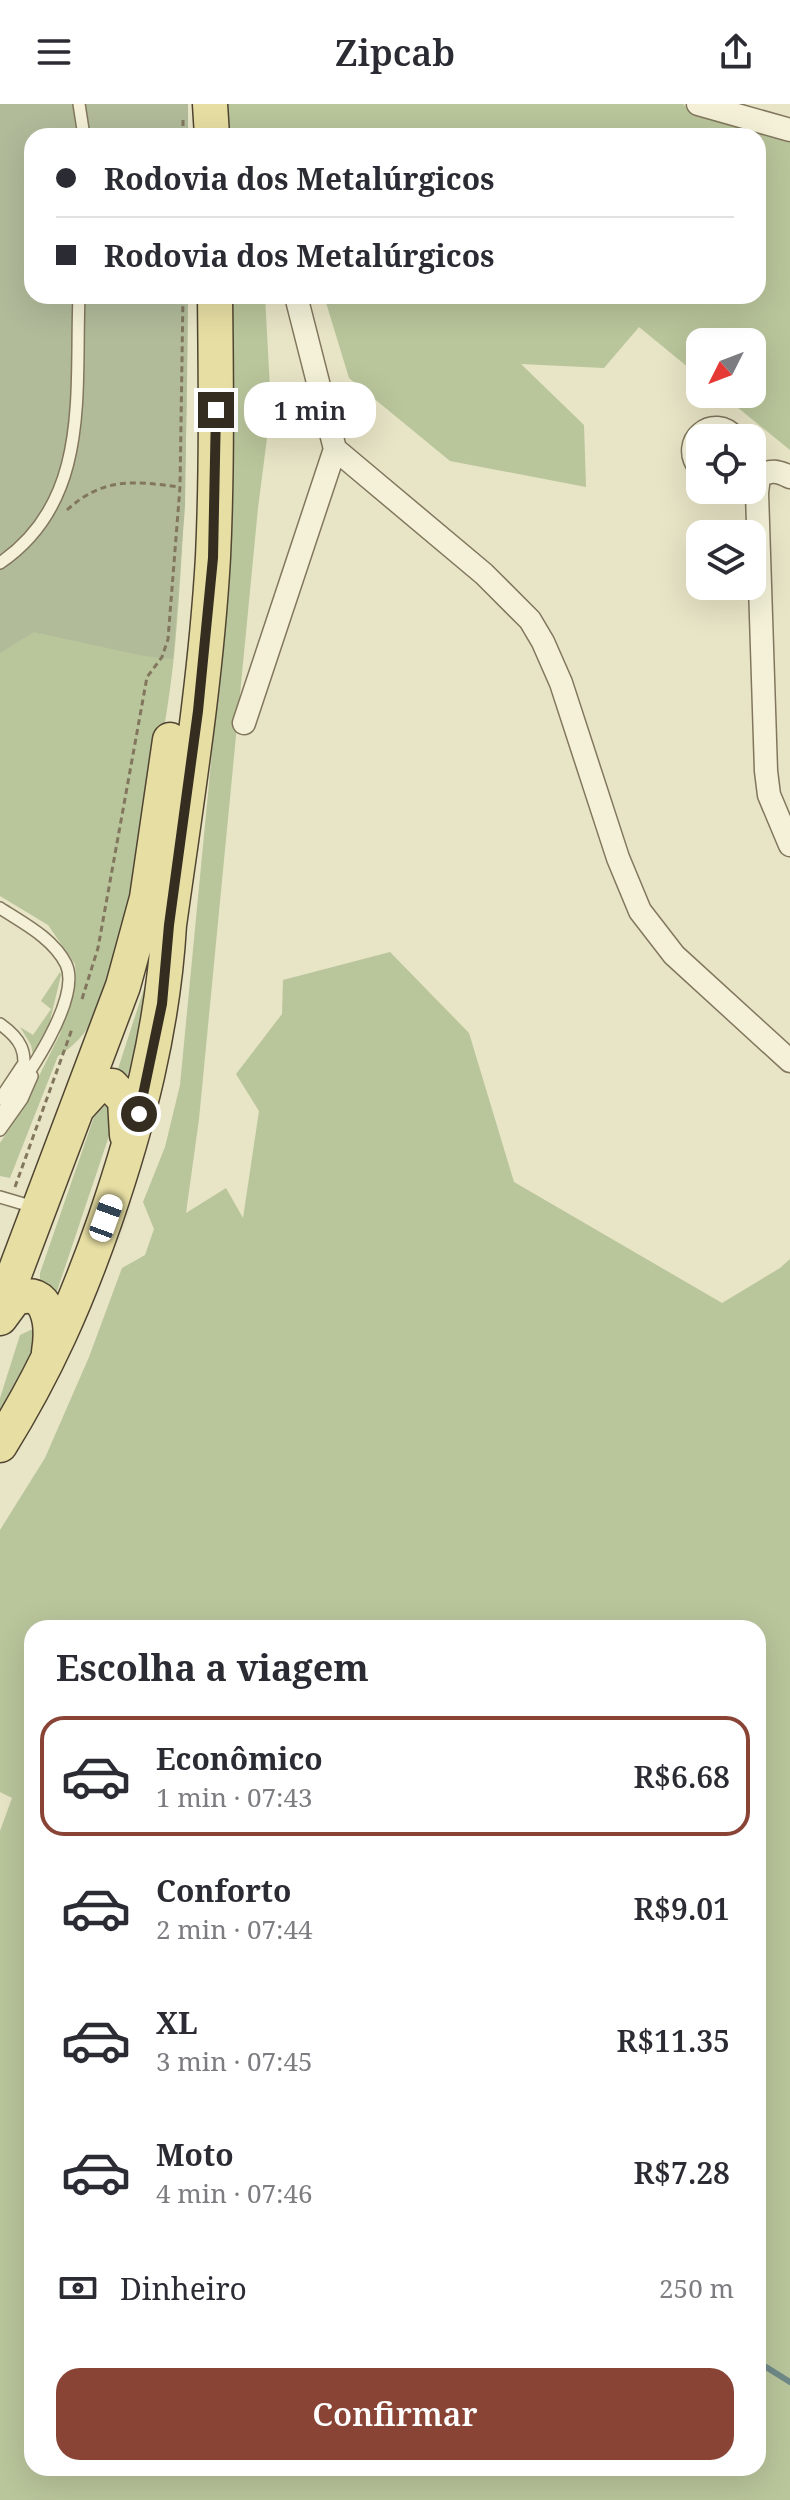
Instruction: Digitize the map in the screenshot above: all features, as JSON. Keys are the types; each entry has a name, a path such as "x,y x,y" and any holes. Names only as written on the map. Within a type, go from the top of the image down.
{"main road":[{"path":"78,1107 135,945 157,839 190,574 195,462 196,304"},
{"path":"0,1445 46,1368 78,1298 126,1159 148,1077 162,1004 169,925 207,633 213,558 215,304"},
{"path":"0,1312 13,1263 17,1202 78,1107 98,1085 104,1084 119,1091 127,1110 126,1159"},
{"path":"0,1318 8,1305 21,1296 42,1303 51,1320 52,1330 46,1368"}],"street":[{"path":"698,104 790,130"},
{"path":"244,723 335,449 298,304"},
{"path":"335,449 484,574 530,620 561,683 618,858 640,911 674,955 790,1061"},
{"path":"766,472 772,471 790,477"},
{"path":"757,504 766,771 775,812 790,845"}],"lane":[{"path":"79,104 83,128"},
{"path":"0,563 23,545 45,520 59,495 72,444 79,304"},
{"path":"0,908 27,925 56,950 65,962 69,975 68,990 57,1024 0,1115"},
{"path":"0,1024 20,1042 25,1062 17,1089"},
{"path":"0,1130 26,1090 43,1049"},
{"path":"0,1099 25,1062"}],"path":[{"path":"81,1001 98,948 147,677 167,647 180,487 183,304"},
{"path":"45,520 55,523 85,495 109,485 138,482 180,487"},
{"path":"17,1202 37,1120 74,1024"}],"green space":[{"path":"0,104 188,104 188,128 24,128 24,304 188,304 185,507 173,659 144,656 34,632 0,653"},
{"path":"223,104 683,104 705,117 744,128 224,128"},
{"path":"766,132 790,137 790,450 766,431 766,424 758,424 738,408 766,408 766,328 686,328 686,366 639,327 604,368 521,364 584,425 586,487 450,461 349,378 326,304 766,304"},
{"path":"91,304 188,304 184,508 174,658 131,918 111,985 97,1014 79,1038 58,1056 10,1178 0,1176 0,1143 23,1108 60,1034 76,979 75,964 48,925 0,896 0,580"},
{"path":"228,304 265,304 271,407 258,508 199,1119 186,1213 226,1188 243,1218 259,1111 236,1074 282,1014 283,980 390,952 469,1033 514,1182 722,1303 790,1259 790,2500 0,2500 0,1831 12,1798 0,1792 0,1530 45,1458 89,1357 122,1268 145,1255 154,1229 143,1202 165,1147 180,1085 224,627"},
{"path":"152,964 135,1058 125,1081 116,1075"},
{"path":"60,972 48,1029 33,1055 20,1027 33,1035 51,1009 41,1001"},
{"path":"104,1106 108,1106 115,1118 54,1300 40,1284 40,1273 94,1117"},
{"path":"37,1327 44,1329 0,1416 0,1398 20,1335"}],"waterway":[{"path":"766,2367 790,2382"}],"route":[{"path":"139,1114 162,1004 169,925 207,633 213,558 216,410"}]}
